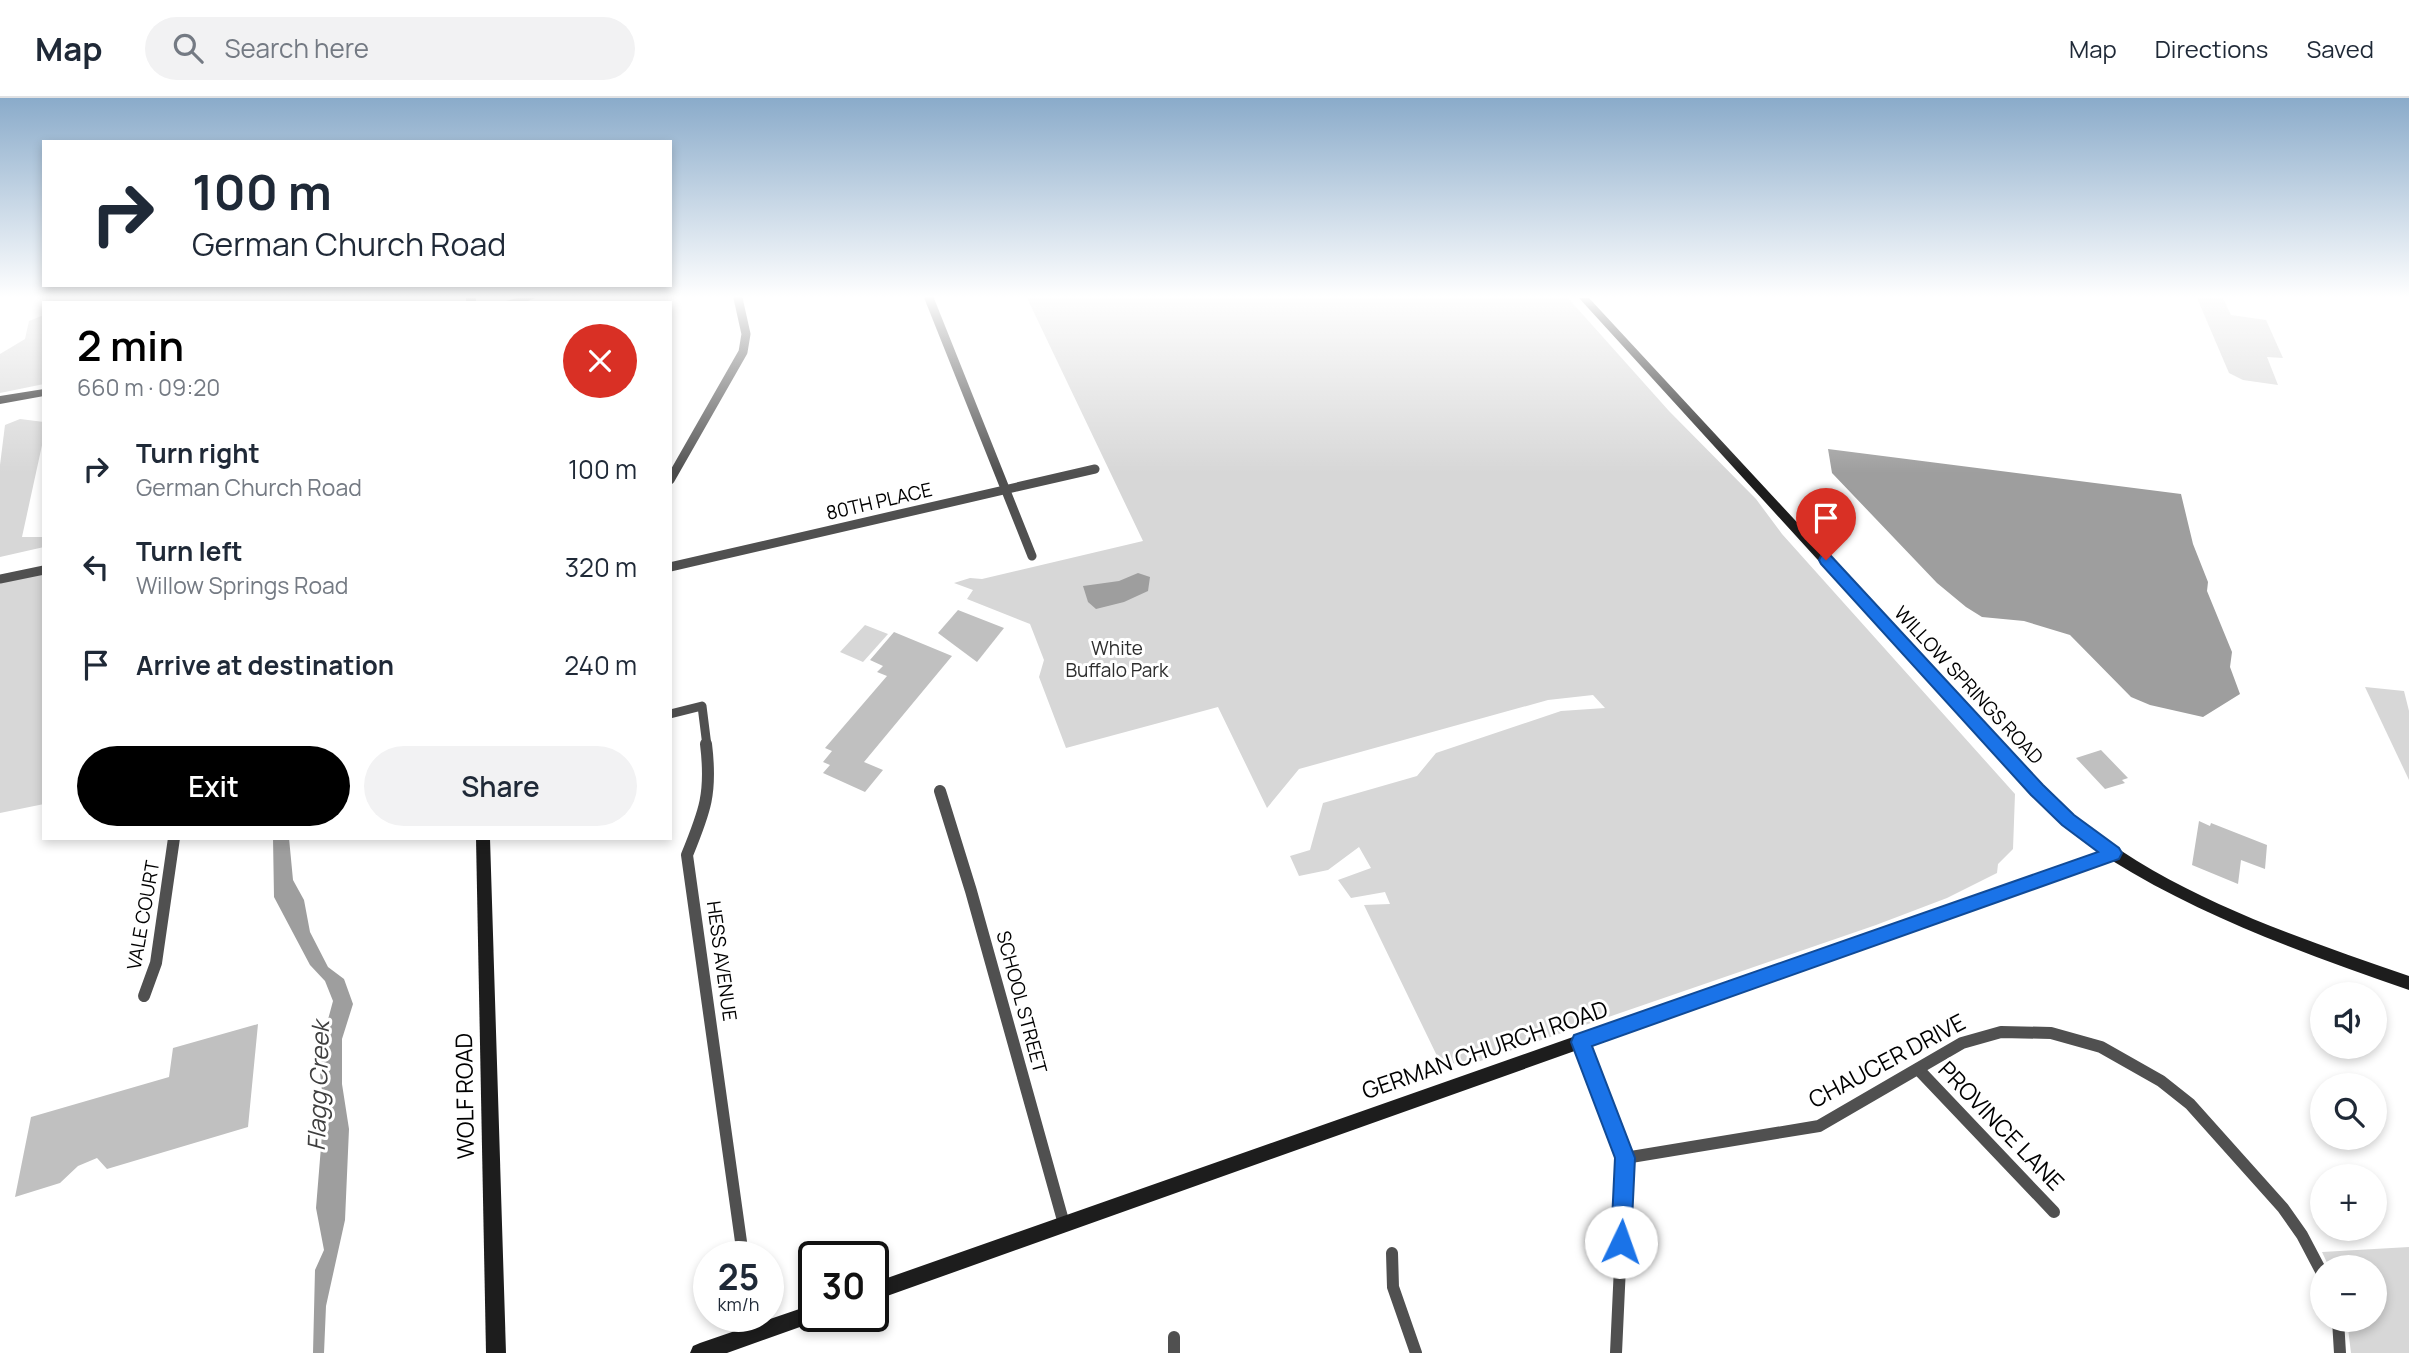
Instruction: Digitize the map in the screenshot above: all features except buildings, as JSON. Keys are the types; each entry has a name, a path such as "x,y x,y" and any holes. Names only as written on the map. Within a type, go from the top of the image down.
{"street":[{"path":"672,476 740,357"},
{"path":"952,357 1032,556"},
{"name":"WILLOW SPRINGS ROAD","path":"1638,357 2028,780 2068,820 2113,853 2198,901 2409,984"},
{"path":"0,400 42,392"},
{"name":"80TH PLACE","path":"672,567 1095,469"},
{"path":"0,579 42,570"},
{"name":"HESS AVENUE","path":"672,714 702,706 710,775 707,805 687,855 741,1241"},
{"name":"SCHOOL STREET","path":"940,791 971,891 1064,1224"},
{"name":"VALE COURT","path":"144,996 156,963 174,840"},
{"name":"WOLF ROAD","path":"484,840 496,1353"},
{"name":"GERMAN CHURCH ROAD","path":"889,1286 2113,853"},
{"name":"CHAUCER DRIVE","path":"1625,1158 1819,1126 1962,1042 2001,1032 2051,1033 2101,1047 2161,1081 2203,1118 2283,1208 2313,1255"},
{"path":"1581,1042 1625,1158 1616,1353"},
{"name":"PROVINCE LANE","path":"1918,1069 2054,1212"},
{"path":"1392,1253 1393,1287 1416,1353"},
{"path":"700,1353 740,1332"},
{"path":"2339,1332 2340,1353"},
{"path":"1174,1337 1174,1353"}],"green space":[{"path":"0,357 42,357 42,384 0,393"},
{"name":"White Buffalo Park","path":"1055,357 1620,357 1669,411 1756,499 1782,534 2015,794 2013,849 1998,864 1997,873 1947,898 1876,925 1466,1066 1439,1060 1364,905 1390,904 1385,892 1351,898 1338,880 1371,868 1359,847 1328,870 1299,876 1290,856 1310,850 1323,803 1417,776 1436,753 1561,711 1605,708 1593,695 1548,700 1299,769 1267,808 1218,707 1066,748 1039,677 1044,660 1030,624 967,599 973,590 954,583 970,578 982,579 1143,541"},
{"path":"2222,357 2282,357 2283,358 2267,357 2278,385 2243,380 2229,373"},
{"path":"20,419 42,422 42,445 22,537 42,537 42,547 0,557 0,465 5,425"},
{"path":"42,574 42,804 0,813 0,583"},
{"path":"865,625 888,634 863,662 840,652"},
{"path":"2365,687 2404,691 2409,711 2409,780"},
{"path":"2409,1247 2409,1353 2351,1353 2348,1332 2387,1332 2387,1255 2323,1255 2322,1252"}],"shaded area":[{"path":"1828,449 2181,494 2193,544 2208,582 2207,591 2232,652 2230,667 2240,694 2203,717 2150,705 2131,697 2070,635 2024,621 1982,617 1937,583 1832,473"},
{"path":"1138,573 1150,577 1148,591 1124,602 1096,609 1088,602 1083,586 1119,581"},
{"path":"273,840 289,840 293,880 304,900 310,932 328,967 344,979 353,1004 342,1039 342,1084 349,1129 345,1220 326,1306 324,1353 313,1353 315,1270 324,1250 316,1208 324,1110 320,1073 326,1027 333,1001 325,981 310,965 274,897"}],"route":[{"path":"1621,1242 1625,1158 1581,1042 2113,853 2068,820 2037,790 1826,560"}],"water label":[{"name":"Flagg Creek","path":"319,1086"}]}
